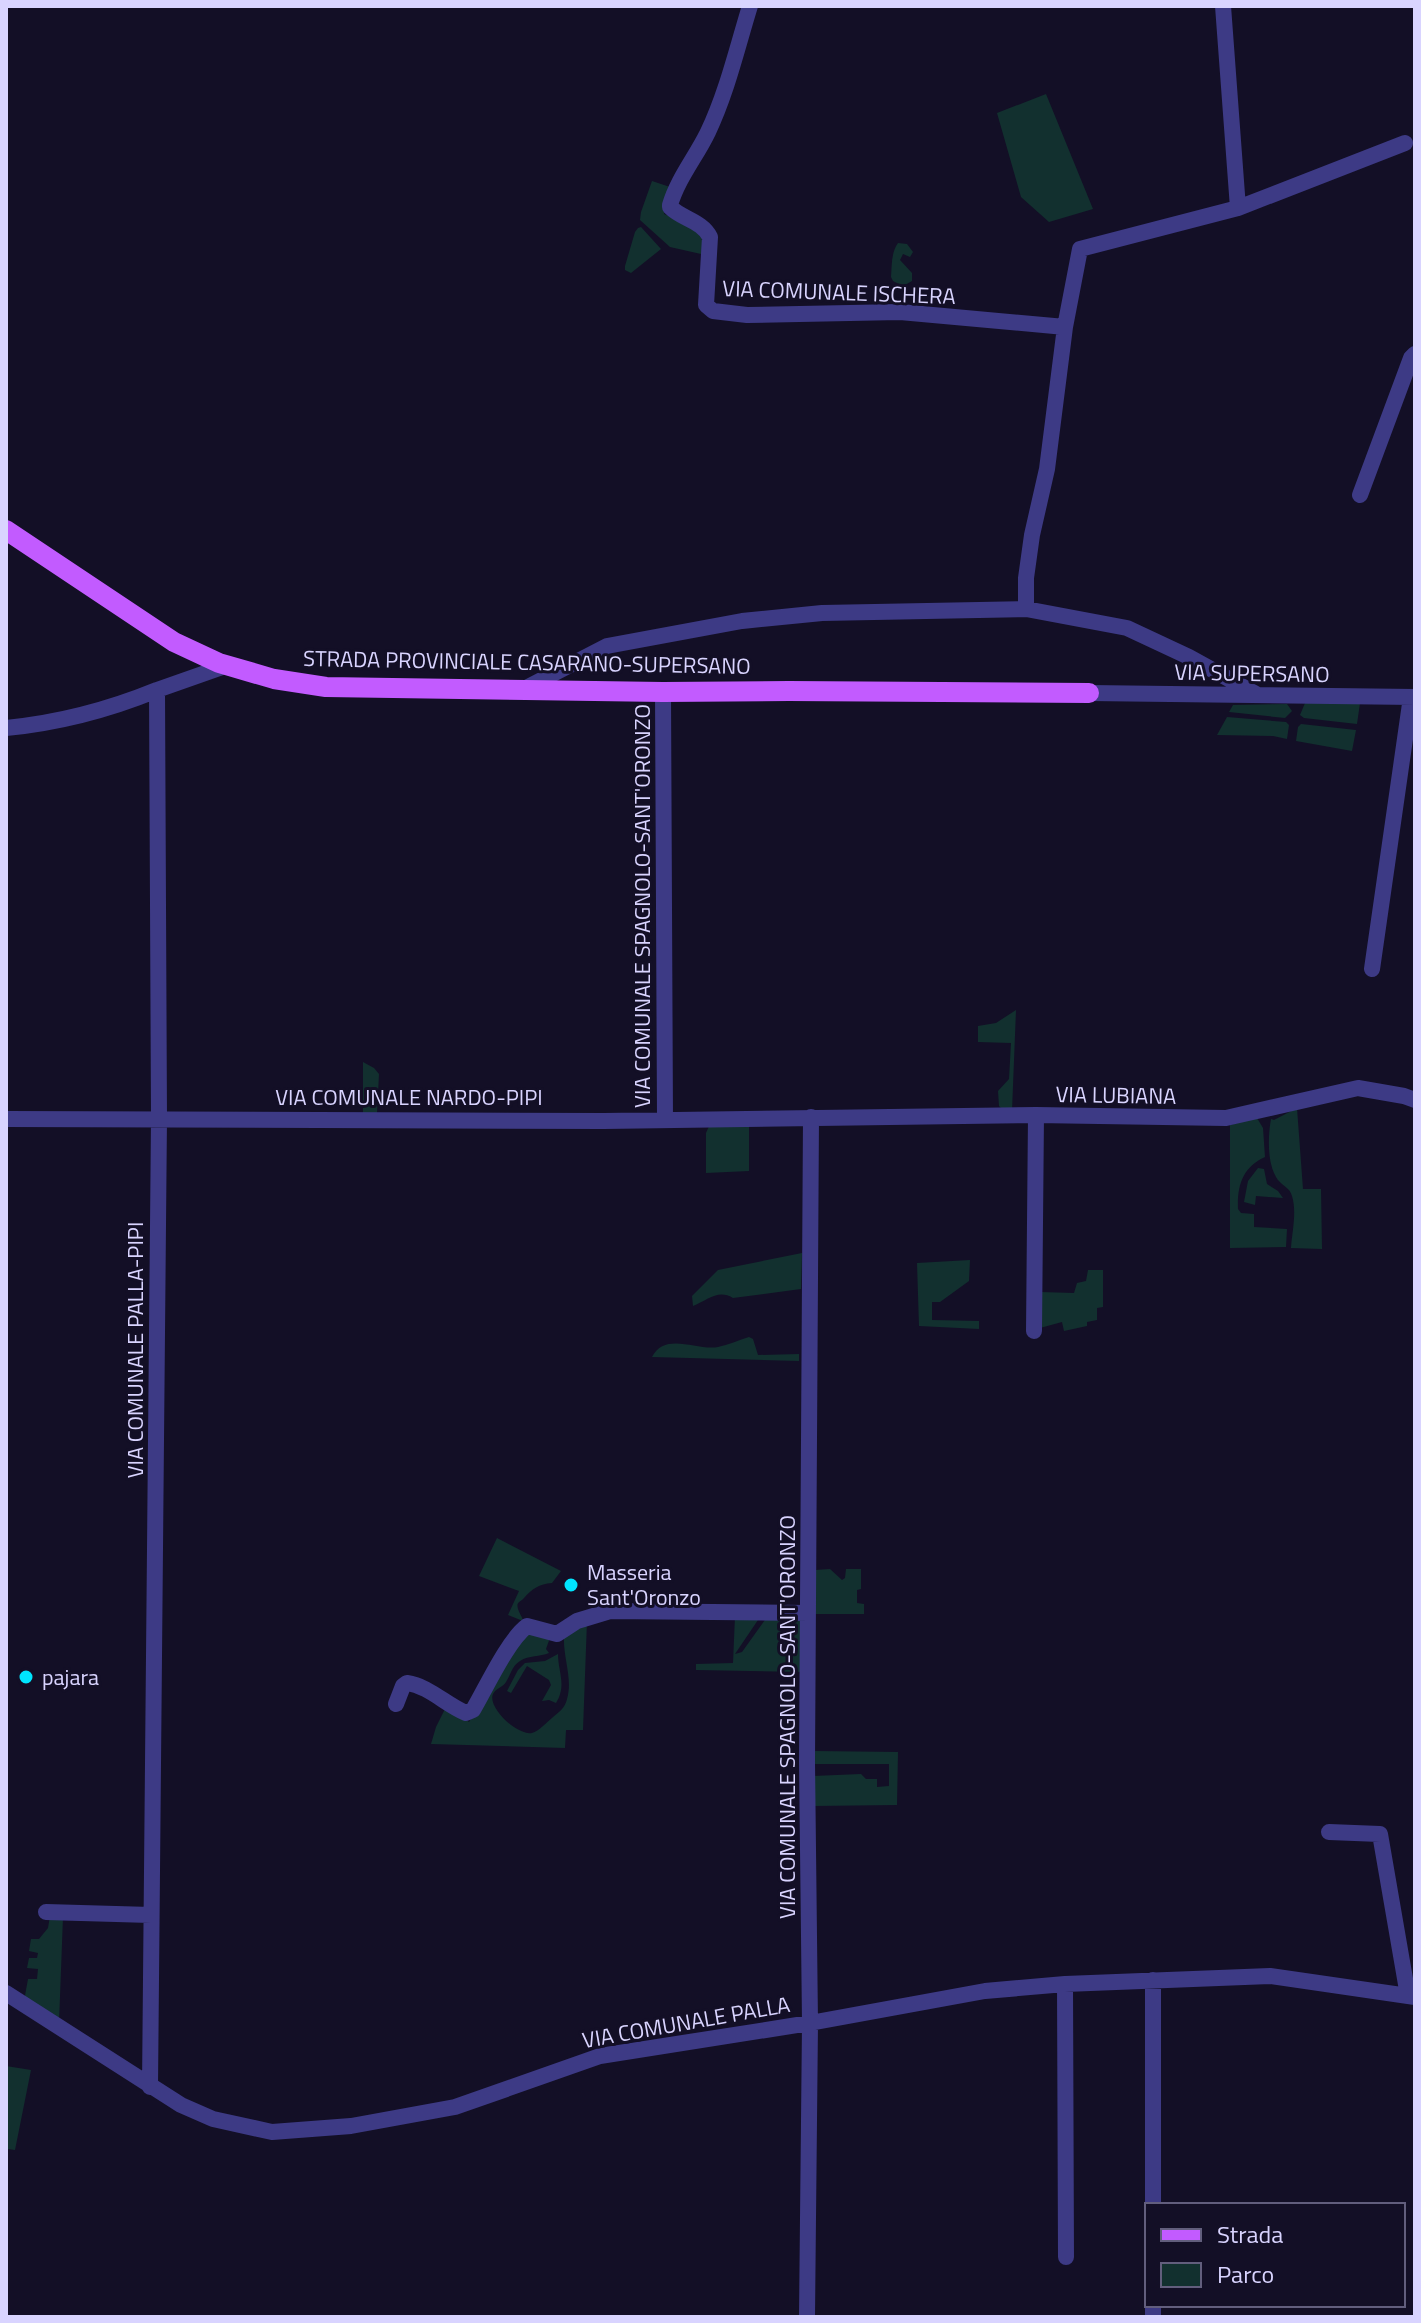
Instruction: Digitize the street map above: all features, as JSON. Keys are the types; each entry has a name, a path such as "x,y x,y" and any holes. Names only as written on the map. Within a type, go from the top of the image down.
{"main road":[{"name":"STRADA PROVINCIALE CASARANO-SUPERSANO","path":"6,530 174,642 228,665 274,679 326,687 1089,693"}],"street":[{"name":"VIA COMUNALE ISCHERA","path":"750,6 720,105 708,133 677,186 670,207 708,232 710,237 705,302 709,308 717,312 747,315 900,312 1065,327"},
{"path":"1223,6 1238,208"},
{"path":"1026,609 1026,578 1032,535 1047,469 1065,327 1080,249 1238,208 1405,143"},
{"path":"1360,495 1415,354"},
{"path":"522,690 607,646 742,621 822,613 1026,609 1127,628 1189,657 1256,694"},
{"path":"6,728 37,725 117,706 228,665"},
{"name":"VIA COMUNALE PALLA-PIPI","path":"150,2087 159,1118 157,690"},
{"name":"VIA COMUNALE SPAGNOLO-SANT'ORONZO","path":"663,692 665,1119"},
{"name":"VIA SUPERSANO","path":"1089,693 1413,697"},
{"path":"1372,969 1413,697"},
{"name":"VIA LUBIANA","path":"811,1117 1036,1115 1226,1118 1358,1088 1415,1100"},
{"path":"1034,1331 1036,1115"},
{"name":"VIA COMUNALE SPAGNOLO-SANT'ORONZO","path":"807,2317 811,1117"},
{"name":"VIA COMUNALE NARDO-PIPI","path":"6,1119 604,1121 811,1117"},
{"path":"396,1704 407,1683 466,1713 473,1710 514,1640 527,1626 557,1634 577,1621 610,1611 808,1613"},
{"path":"1329,1832 1380,1834 1411,1997"},
{"path":"46,1912 151,1915"},
{"name":"VIA COMUNALE PALLA","path":"6,1993 181,2105 213,2119 272,2132 351,2126 455,2107 600,2056 810,2023 985,1991 1065,1984 1270,1976 1411,1997"},
{"path":"1153,1980 1153,2203"},
{"path":"1065,1984 1066,2257"}],"green space":[{"path":"1046,94 1093,209 1049,222 1021,197 997,113"},
{"path":"652,181 670,187 664,214 694,226 705,237 701,254 670,247 640,220"},
{"path":"641,227 661,249 631,273 625,270 625,266 635,232"},
{"path":"898,243 907,244 913,252 910,257 903,254 900,260 912,273 912,281 903,286 891,277 893,255"},
{"path":"1305,703 1360,703 1357,724 1304,718 1300,715"},
{"path":"1287,704 1292,711 1285,718 1229,712 1233,705"},
{"path":"1227,717 1286,722 1289,725 1287,739 1217,735"},
{"path":"1301,724 1356,730 1352,751 1296,741"},
{"path":"1016,1010 1012,1111 1004,1111 999,1106 998,1091 1009,1079 1011,1043 978,1042 978,1026 996,1023"},
{"path":"363,1062 379,1074 377,1113 363,1113"},
{"path":"1297,1108 1303,1189 1321,1189 1322,1249 1291,1248 1292,1196 1278,1180 1271,1164 1271,1119"},
{"path":"1257,1118 1263,1128 1265,1157 1251,1166 1243,1178 1238,1209 1241,1213 1254,1214 1254,1227 1287,1229 1286,1247 1230,1248 1230,1125"},
{"path":"710,1124 749,1125 749,1171 706,1173 706,1133"},
{"path":"1258,1168 1264,1169 1267,1184 1283,1198 1256,1196 1255,1205 1244,1202 1248,1181"},
{"path":"802,1253 801,1289 733,1298 718,1295 693,1306 692,1296 718,1270"},
{"path":"970,1260 969,1281 940,1302 932,1302 932,1320 979,1321 979,1329 919,1326 917,1263"},
{"path":"1088,1270 1103,1270 1103,1307 1097,1308 1097,1320 1087,1322 1087,1326 1064,1331 1062,1322 1040,1328 1040,1292 1074,1293 1077,1283 1086,1281"},
{"path":"749,1337 753,1339 758,1355 799,1354 799,1361 652,1357 658,1349 673,1343 710,1348"},
{"path":"497,1538 561,1571 552,1583 536,1588 518,1603 523,1621 508,1615 519,1591 479,1576"},
{"path":"830,1569 842,1580 846,1569 861,1569 857,1603 864,1604 864,1614 815,1614 815,1570"},
{"path":"735,1616 760,1617 735,1654 742,1652 767,1617 803,1617 804,1672 696,1670 696,1664 733,1663"},
{"path":"587,1621 583,1730 566,1730 565,1748 431,1744 447,1705 469,1722 521,1632 551,1635 546,1649 549,1653 517,1663 505,1684 494,1692 492,1700 505,1720 519,1730 532,1733 540,1728 561,1710 567,1699 569,1684 564,1637"},
{"path":"558,1654 561,1684 556,1703 542,1701 551,1685 549,1680 527,1666 511,1693 507,1691 525,1663 545,1661"},
{"path":"814,1751 898,1752 897,1805 813,1806 813,1776 861,1774 866,1779 877,1779 877,1787 889,1786 889,1764 814,1764"},
{"path":"50,1916 63,1917 59,2023 24,2001 28,1979 37,1979 38,1969 27,1968 29,1958 37,1958 38,1953 29,1951 31,1939 39,1939 48,1928"},
{"path":"6,2066 31,2070 15,2150 8,2149 6,2152"}],"place":[{"name":"Masseria Sant'Oronzo","path":"571,1585"},
{"name":"pajara","path":"26,1677"}]}
